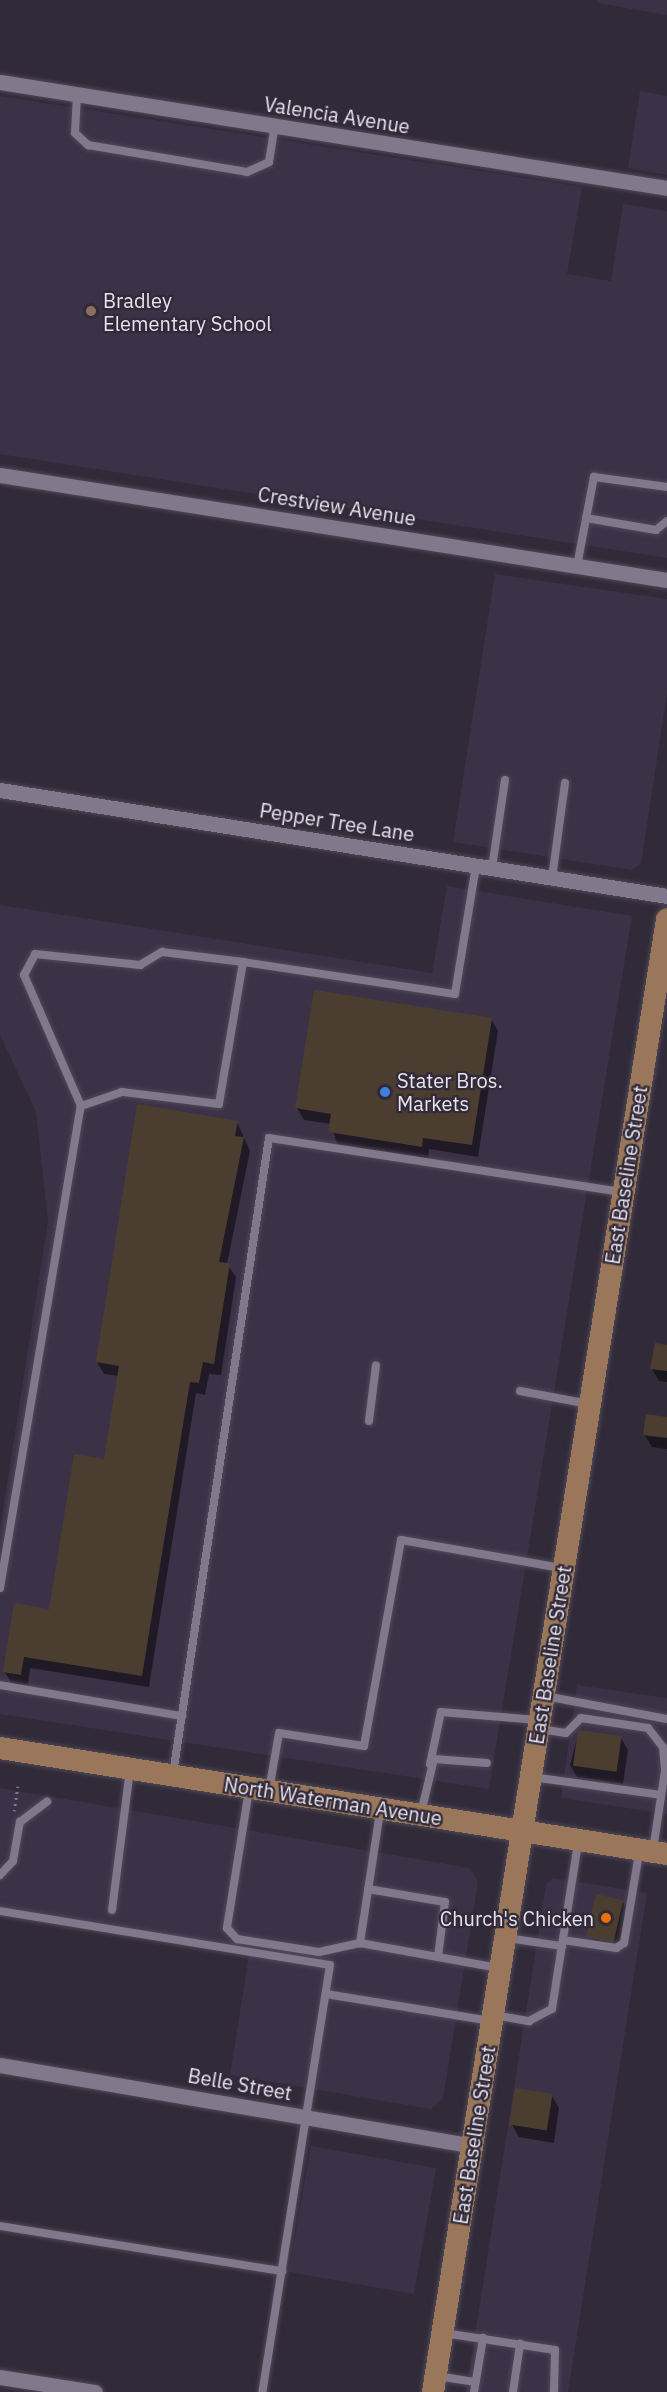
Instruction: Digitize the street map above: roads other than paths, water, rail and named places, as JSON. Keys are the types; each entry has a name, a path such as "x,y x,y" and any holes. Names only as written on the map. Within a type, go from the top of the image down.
{"main road":[{"name":"East Baseline Street","path":"434,2384 667,918"},
{"name":"North Waterman Avenue","path":"0,1748 653,1852"}],"street":[{"name":"Valencia Avenue","path":"0,82 667,188"},
{"name":"Crestview Avenue","path":"0,475 667,580"},
{"name":"Pepper Tree Lane","path":"0,790 667,896"},
{"name":"Belle Street","path":"0,2065 472,2146"},
{"path":"0,2377 94,2392"}],"lane":[{"path":"77,95 75,133 88,145 247,172 269,162 275,126"},
{"path":"577,566 594,477 667,487"},
{"path":"586,518 656,530 667,521"},
{"path":"492,868 505,780"},
{"path":"552,878 565,783"},
{"path":"0,1588 81,1106 24,975 35,954 140,965 162,952 455,994 476,866"},
{"path":"81,1106 122,1092 219,1104 243,962"},
{"path":"173,1776 269,1138 624,1192"},
{"path":"369,1420 376,1365"},
{"path":"520,1391 590,1404"},
{"path":"501,1968 360,1943 319,1952 237,1939 227,1928 259,1790 279,1732 363,1746 401,1540 564,1568"},
{"path":"0,1685 182,1716"},
{"path":"544,1696 667,1719"},
{"path":"421,1814 441,1712 539,1724 566,1733 581,1718 648,1728 663,1747 665,1768"},
{"path":"506,1938 616,1948 624,1943 653,1852 667,1751"},
{"path":"430,1764 441,1756 487,1762"},
{"path":"112,1910 130,1768"},
{"path":"531,1777 661,1794"},
{"path":"0,1875 13,1861 20,1822 47,1802"},
{"path":"360,1943 381,1808"},
{"path":"326,1994 529,2021 552,2010 579,1841"},
{"path":"368,1889 445,1902 438,1957"},
{"path":"0,1911 330,1965 308,2117 262,2392"},
{"path":"0,2226 282,2271"},
{"path":"442,2332 520,2344 559,2353 554,2392"},
{"path":"474,2392 483,2338"},
{"path":"513,2392 520,2344"},
{"path":"434,2384 476,2382"}],"place":[{"name":"Bradley Elementary School","path":"91,311"},
{"name":"Stater Bros. Markets","path":"385,1092"},
{"name":"Church's Chicken","path":"606,1918"}]}
